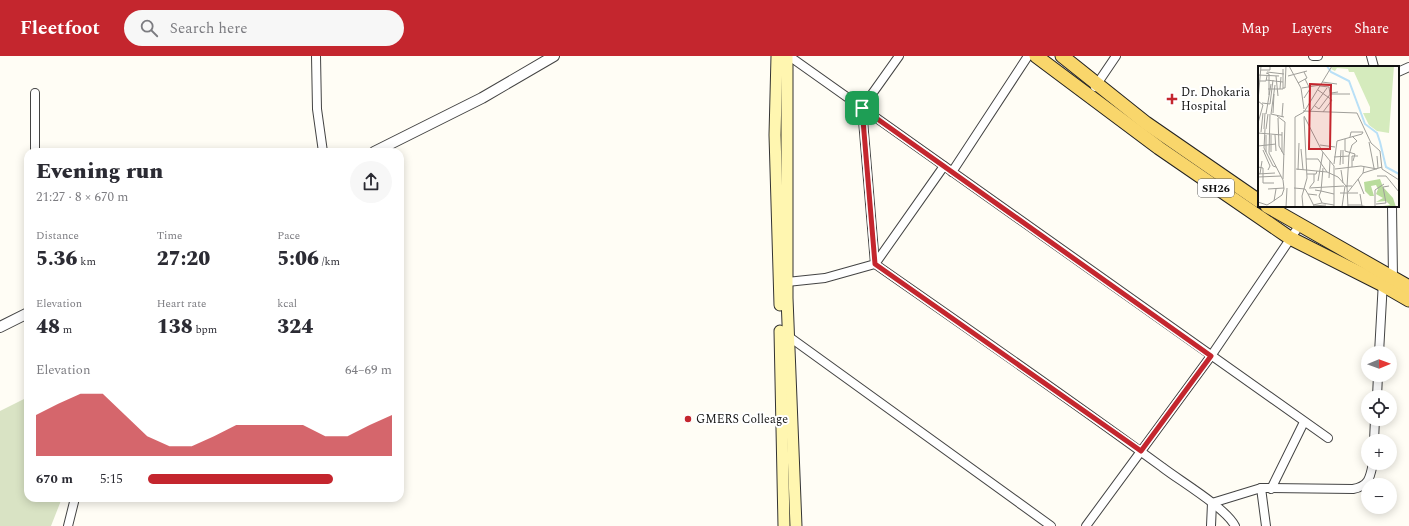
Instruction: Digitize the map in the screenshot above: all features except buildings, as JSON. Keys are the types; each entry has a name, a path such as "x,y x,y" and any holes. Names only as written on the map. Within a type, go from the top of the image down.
{"main road":[{"path":"777,56 775,135 784,526"},
{"path":"788,56 787,282 796,526"},
{"name":"SH26","path":"1036,56 1171,157 1290,238 1409,287"},
{"name":"SH26","path":"1062,56 1146,123 1258,200"},
{"name":"SH26","path":"1269,207 1386,278 1409,300"}],"street":[{"path":"316,56 317,109 322,148"},
{"path":"382,148 482,98 554,56"},
{"path":"788,56 1328,438"},
{"path":"875,264 862,108 899,56"},
{"path":"952,172 1028,56"},
{"path":"1088,96 1116,56"},
{"path":"1313,56 1318,56"},
{"path":"1371,56 1374,66"},
{"path":"1399,72 1409,67"},
{"path":"35,93 35,148"},
{"path":"787,282 825,278 875,264 944,166"},
{"path":"1380,346 1392,207"},
{"path":"1086,526 1211,356 1299,226"},
{"path":"875,264 1141,451 1212,503 1232,519 1235,526"},
{"path":"0,327 24,315"},
{"path":"788,336 1051,526"},
{"path":"1271,489 1304,422"},
{"path":"1212,503 1261,488 1362,488 1368,482 1371,470"},
{"path":"1261,488 1266,526"},
{"path":"68,526 74,502"},
{"path":"1211,526 1212,503"}],"green space":[{"path":"24,399 24,502 60,502 51,526 0,526 0,411"}],"place":[{"name":"Dr. Dhokaria Hospital","path":"1172,99"},
{"name":"GMERS Colleage","path":"688,419"}],"route":[{"path":"862,108 1211,356 1141,451 875,264 862,108"}]}
